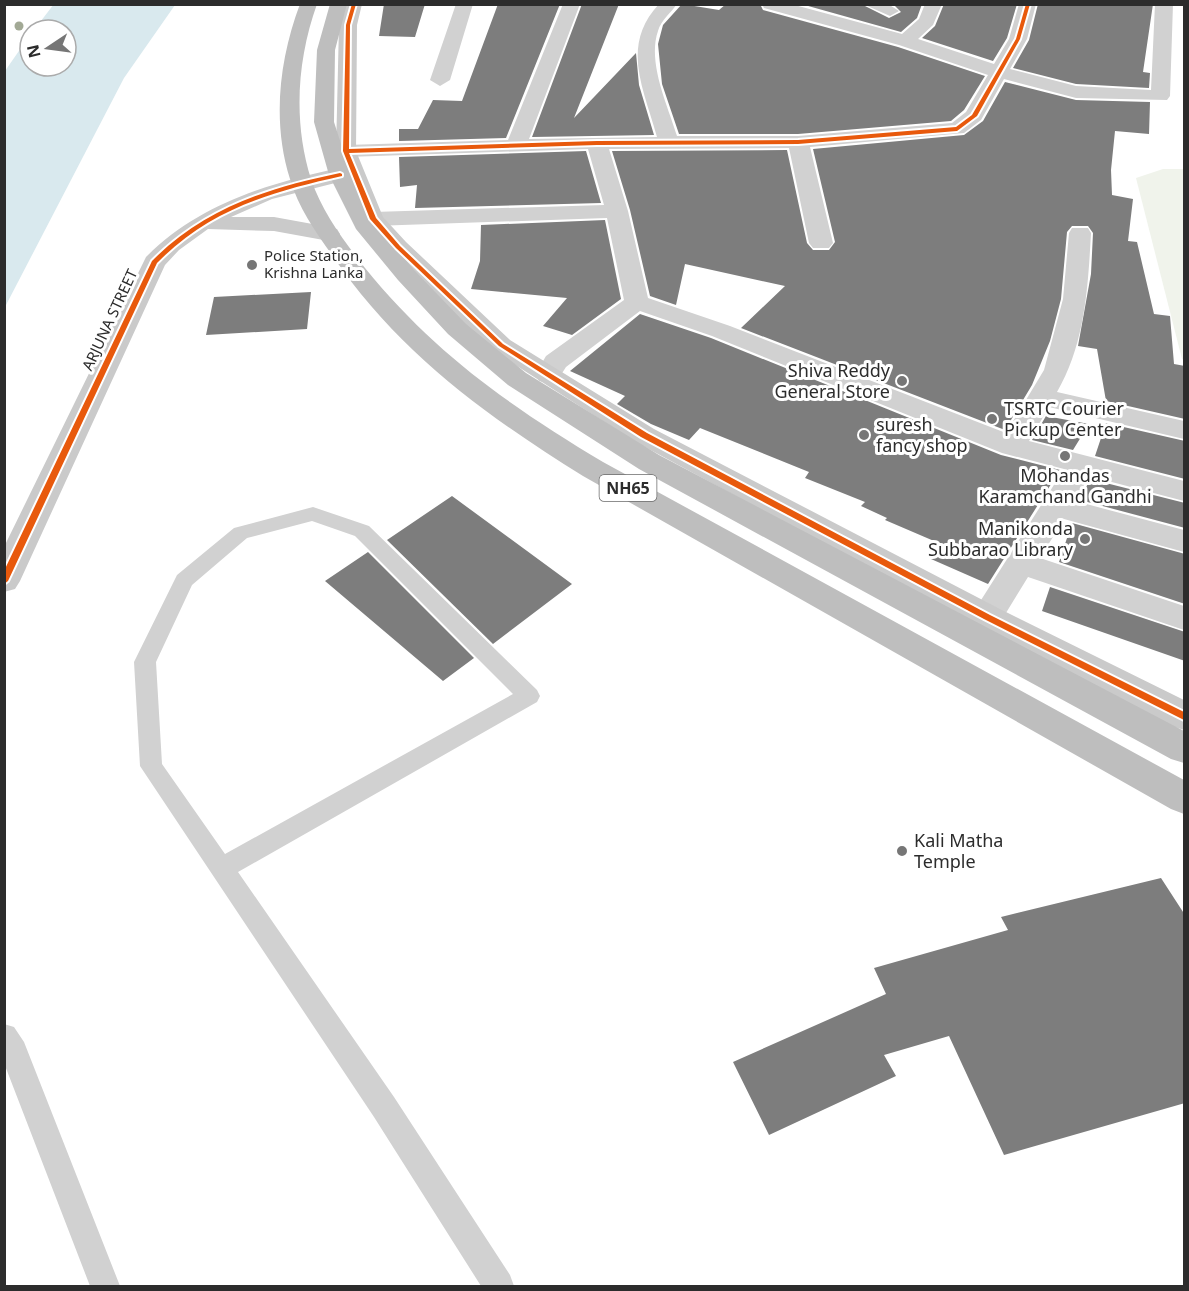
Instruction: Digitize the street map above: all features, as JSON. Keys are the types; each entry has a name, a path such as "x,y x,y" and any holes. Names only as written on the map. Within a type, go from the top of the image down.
{"highway":[{"name":"NH65","path":"339,4 326,50 324,122 343,163 364,224 406,275 457,329 517,379 649,462 1185,748"},
{"name":"NH65","path":"305,6 293,64 289,112 301,182 329,234 400,324 461,381 532,432 1185,798"}],"street":[{"path":"354,4 348,26 343,163 373,219 398,247 501,345 644,435 987,617 1185,716"},
{"path":"440,80 465,4"},
{"path":"516,146 572,4"},
{"path":"669,4 656,17 648,32 646,53 669,143"},
{"path":"770,4 905,41 998,72 1076,92 1160,96 1164,4"},
{"path":"871,4 890,11"},
{"path":"905,41 927,21 934,4"},
{"path":"343,163 516,146 597,143 798,142 957,129 974,116 1018,39 1028,4"},
{"path":"798,142 820,243"},
{"path":"597,143 617,211 637,302"},
{"path":"232,209 295,151"},
{"name":"ARJUNA STREET","path":"4,581 154,262 169,245 206,222 252,198 301,182 343,163"},
{"path":"373,219 617,211"},
{"path":"206,222 273,224 329,234"},
{"path":"1012,447 1058,370 1075,299 1080,233"},
{"path":"548,375 555,362 637,302"},
{"path":"637,302 721,331 1012,447 1185,491"},
{"path":"1041,396 1185,430"},
{"path":"987,617 1057,507 1080,466"},
{"path":"1057,507 1185,541"},
{"path":"1021,563 1185,618"}],"lane":[{"path":"221,869 529,696 362,531 313,514 241,533 184,580 145,662 151,766 221,869 384,1107 499,1287"},
{"path":"4,1037 14,1052 105,1287"}],"shaded area":[{"path":"54,4 175,5 124,78 5,307 5,71 18,52 18,78 78,78 78,18 43,18"},
{"path":"1163,169 1184,169 1184,360 1136,178"}],"building":[{"path":"384,4 425,4 415,37 379,36"},
{"path":"498,4 560,4 506,138 399,141 399,129 418,129 433,100 462,101"},
{"path":"582,4 619,4 574,118 636,53 639,85 654,135 532,137"},
{"path":"682,4 719,10 726,4 760,4 763,10 898,47 985,76 964,110 951,121 798,134 679,134 662,84 658,44 663,25"},
{"path":"801,4 861,4 889,18 901,12 893,4 922,4 917,18 901,32"},
{"path":"944,4 1017,4 1007,38 993,61 922,38 935,26"},
{"path":"1038,4 1153,4 1143,72 1150,73 1149,88 1076,84 1013,68 1029,40"},
{"path":"1005,82 1076,100 1150,102 1149,134 1115,131 1111,170 1112,195 1133,199 1128,241 1137,242 1154,314 1170,316 1174,364 1185,366 1185,419 1106,401 1097,349 1078,346 1091,274 1093,233 1088,226 1072,226 1067,232 1061,299 1050,341 1032,385 1005,430 741,328 785,286 685,264 676,305 650,296 630,210 612,151 787,150 807,243 813,250 829,250 835,242 813,149 964,135 983,121"},
{"path":"586,151 601,203 415,208 417,185 400,187 399,157"},
{"path":"605,220 621,299 572,335 543,326 567,298 471,289 480,261 481,225"},
{"path":"311,292 307,329 206,335 214,297"},
{"path":"640,314 711,338 1001,455 1060,470 988,584 931,559 941,544 885,520 887,518 861,506 865,502 805,478 809,472 700,428 689,440 651,424 617,404 625,396 570,371"},
{"path":"1046,416 1089,424 1073,450 1032,440"},
{"path":"1106,423 1185,441 1185,479 1095,456"},
{"path":"1090,479 1185,503 1185,528 1080,500"},
{"path":"452,496 572,584 493,644 387,540"},
{"path":"1072,523 1185,554 1185,604 1059,562"},
{"path":"368,552 474,658 443,681 325,581"},
{"path":"1050,587 1185,632 1185,661 1042,611"},
{"path":"1161,878 1185,915 1185,1103 1004,1155 949,1036 884,1055 896,1076 769,1135 733,1062 886,994 874,968 1008,930 1001,917"}],"cycle path":[{"path":"354,4 348,25 346,151 373,219 398,247 501,345 644,435 987,617 1184,716"},
{"path":"346,151 597,143 798,142 957,129 974,116 1018,39 1028,4"},
{"path":"4,581 154,262 192,229 239,204 291,186 340,175"}],"place":[{"name":"Police Station, Krishna Lanka","path":"252,265"},
{"name":"Shiva Reddy General Store","path":"902,381"},
{"name":"TSRTC Courier Pickup Center","path":"992,419"},
{"name":"suresh fancy shop","path":"864,435"},
{"name":"Mohandas Karamchand Gandhi","path":"1065,456"},
{"name":"Manikonda Subbarao Library","path":"1085,539"},
{"name":"Kali Matha Temple","path":"902,851"}]}
